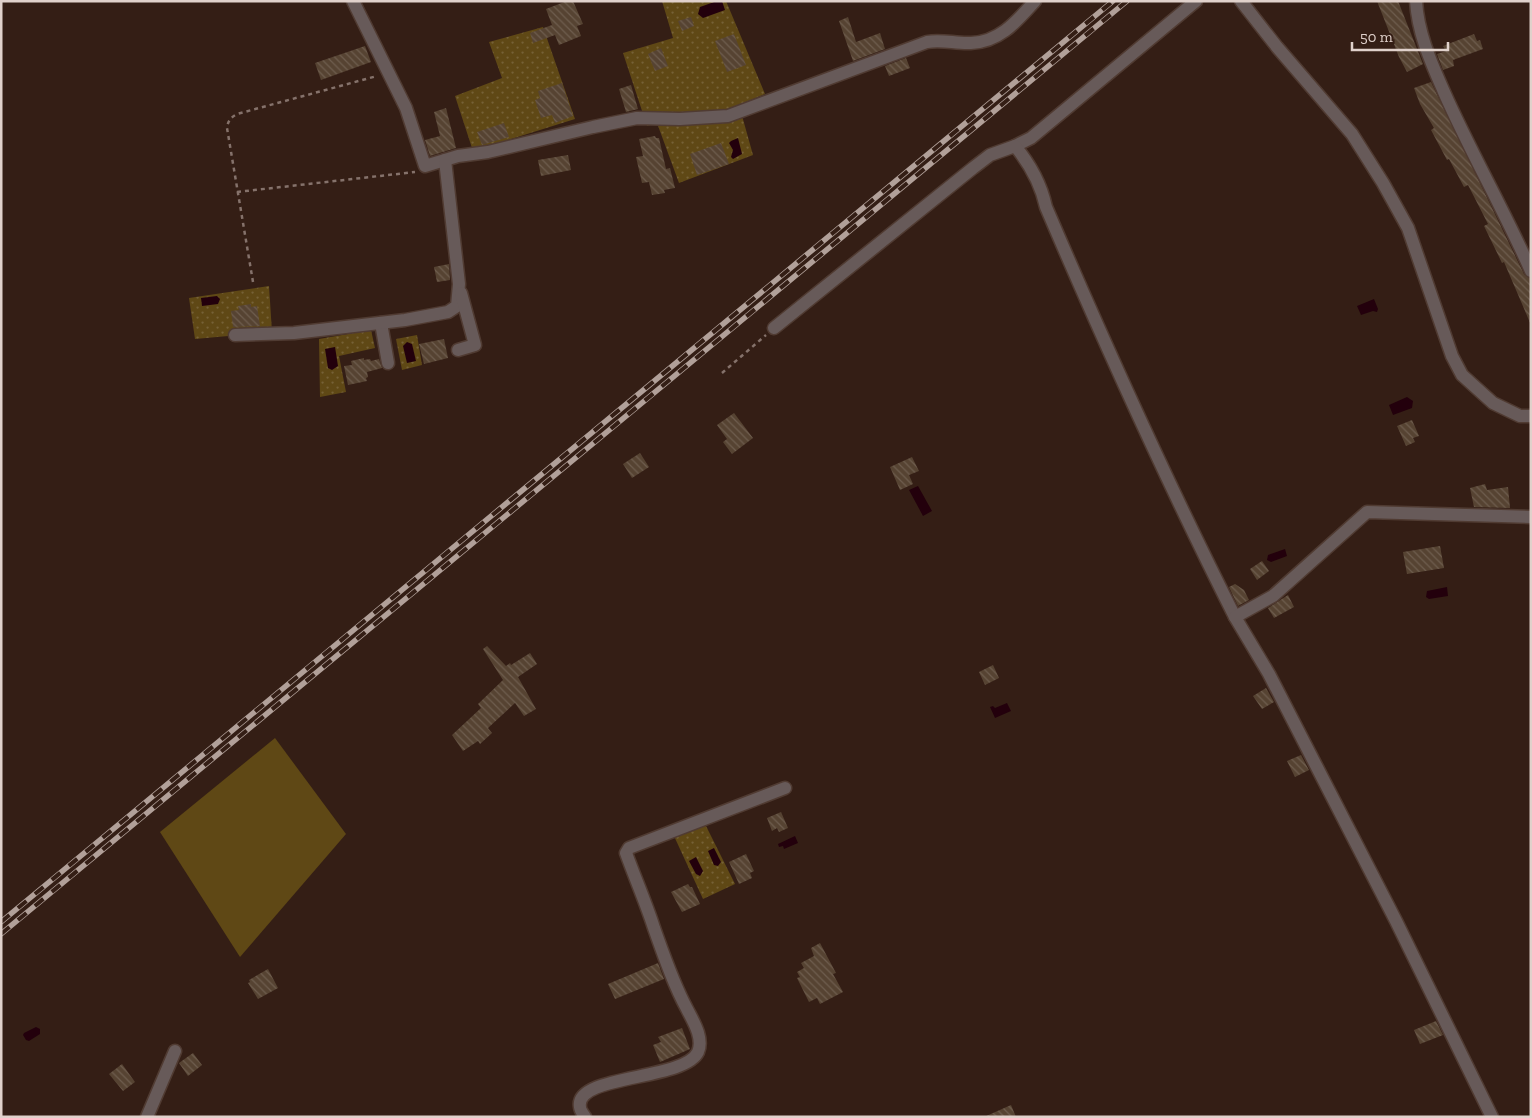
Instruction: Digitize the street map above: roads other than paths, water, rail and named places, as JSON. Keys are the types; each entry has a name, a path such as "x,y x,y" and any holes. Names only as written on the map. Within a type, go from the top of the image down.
{"street":[{"path":"354,1 406,108 425,166 458,156 488,152 636,118 680,119 728,116 927,42 936,40 971,43 990,39 1013,25 1035,1"},
{"path":"774,328 990,155 1031,138 1196,1"},
{"path":"1241,1 1352,134 1384,183 1408,228 1452,356 1462,375 1493,403 1520,416 1531,416"},
{"path":"1410,1 1417,7 1424,47 1462,132 1513,230 1531,271"},
{"path":"1015,146 1027,160 1043,193 1046,207 1094,320 1190,528 1235,617 1269,674 1387,903 1492,1117"},
{"path":"235,335 294,333 381,323 448,312 457,306 458,284 445,160"},
{"path":"458,284 475,345 458,350"},
{"path":"381,323 388,363"},
{"path":"1235,617 1273,596 1367,512 1531,517"},
{"path":"585,1117 580,1107 580,1100 587,1092 621,1079 669,1071 694,1059 699,1051 698,1034 663,956 626,853 629,848 785,788"},
{"path":"147,1117 175,1051"}],"railway":[{"path":"1,922 1113,1"},
{"path":"1,934 1127,1"}]}
